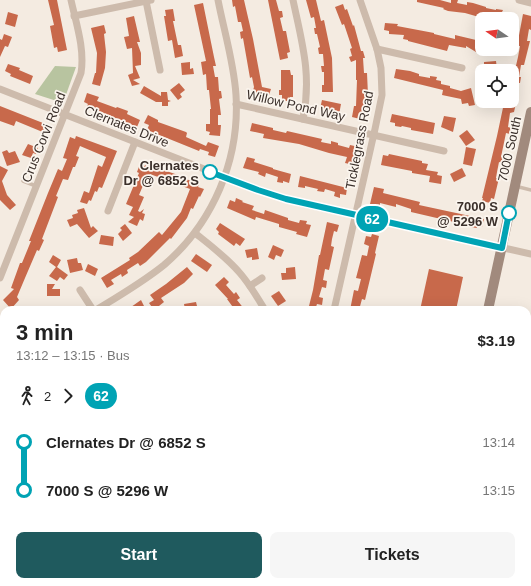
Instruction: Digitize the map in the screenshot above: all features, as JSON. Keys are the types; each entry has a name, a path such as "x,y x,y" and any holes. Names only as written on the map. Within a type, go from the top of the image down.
{"street":[{"name":"Crus Corvi Road","path":"0,278 81,73 81,49 71,0"},
{"path":"101,306 159,269 180,250 195,233 215,201 224,178 232,153 236,104 234,77 218,0"},
{"path":"294,0 306,59 308,80 303,119"},
{"name":"Ticklegrass Road","path":"335,306 381,103 381,68 377,49 360,0"},
{"path":"519,0 531,3"},
{"path":"74,16 148,1 160,70"},
{"path":"377,49 462,68"},
{"name":"Clernates Drive","path":"0,89 224,178 286,199 531,254"},
{"name":"Willow Pond Way","path":"236,104 444,151"},
{"name":"7000 South","path":"489,306 531,112"},
{"path":"108,211 135,142"},
{"path":"195,233 226,258 250,286 262,306"},
{"path":"250,286 262,278"},
{"path":"80,290 92,306"}],"lane":[{"path":"23,181 36,186"},
{"path":"514,186 531,190"}],"green space":[{"path":"55,66 76,67 63,103 35,94"}],"building":[{"path":"48,0 57,0 67,50 58,52 57,47 54,48 50,26 54,25"},
{"path":"232,0 244,0 262,87 271,89 268,98 254,96 255,95 252,94 254,87 252,77 250,78 243,38 241,39 240,32 243,31 241,22 238,22 235,6 233,7"},
{"path":"268,0 276,0 279,11 282,11 283,17 280,18 283,31 286,31 290,52 287,53 288,58 280,60"},
{"path":"306,0 316,0 321,21 324,20 332,58 333,92 322,92 322,85 324,85 324,72 322,72 321,66 324,66 323,54 319,54 318,48 320,47 317,34 315,34 314,28 316,28 314,17 311,18"},
{"path":"417,0 440,0 451,3 451,0 458,0 457,3 467,5 467,2 486,8 503,10 502,12 475,12 475,16 448,11 443,9 444,8 417,2"},
{"path":"203,3 216,66 213,66 215,77 218,77 219,91 221,91 222,98 219,99 221,115 218,115 218,125 221,125 220,136 209,135 210,132 206,131 206,124 210,124 211,109 209,90 207,90 206,74 203,75 201,62 206,61 194,5"},
{"path":"343,4 345,10 347,9 353,26 354,25 361,51 363,51 365,58 363,58 364,73 367,73 368,95 365,95 364,115 361,114 360,119 352,117 354,106 356,106 356,60 351,62 349,57 352,56 350,49 352,48 344,24 342,25 335,7"},
{"path":"173,9 175,21 173,21 178,45 181,45 183,56 175,58 172,40 168,41 164,16 166,16 165,10"},
{"path":"8,12 18,15 15,27 5,24"},
{"path":"523,14 531,16 531,30 529,29 527,41 530,41 524,65 521,65 519,77 519,64 516,64 520,46 519,35"},
{"path":"134,16 140,42 137,42 141,53 141,65 135,66 140,78 133,80 140,84 132,86 128,75 133,73 132,48 127,49 124,37 129,36 126,18"},
{"path":"385,23 398,24 397,26 434,33 455,39 455,35 475,40 475,51 466,46 466,48 449,45 447,51 408,41 403,39 404,35 389,34 389,31 384,30"},
{"path":"104,25 106,33 104,34 106,52 105,68 100,86 92,84 96,73 97,53 91,28"},
{"path":"4,34 12,37 8,47 5,46 0,57 0,39 2,40"},
{"path":"496,61 496,64 484,64 484,62"},
{"path":"190,62 190,69 193,68 194,74 182,75 181,63"},
{"path":"8,64 20,68 19,70 33,76 30,84 10,76 11,74 5,71"},
{"path":"396,69 410,71 419,74 419,76 430,78 430,76 437,77 436,80 441,81 441,84 461,91 471,88 475,105 469,106 468,103 462,104 461,99 442,95 443,90 394,78"},
{"path":"281,70 290,70 291,75 293,75 293,97 290,97 290,101 282,101 282,95 279,95 279,90 281,90"},
{"path":"179,83 185,90 180,94 182,97 178,100 170,90"},
{"path":"144,86 161,96 161,92 167,92 168,100 171,101 168,102 168,106 162,106 162,102 156,102 140,93"},
{"path":"87,93 99,97 97,101 128,111 127,114 140,120 137,127 87,106 88,104 84,102"},
{"path":"322,100 341,104 339,115 320,109"},
{"path":"0,106 48,125 45,133 16,121 14,126 0,121"},
{"path":"503,108 515,108 514,112 510,113 508,127 511,128 510,134 506,133 501,157 503,157 502,163 499,162 496,178 499,178 494,199 491,198 490,203 482,201 482,198"},
{"path":"392,114 435,123 433,134 411,130 411,128 402,126 395,126 395,123 390,122"},
{"path":"148,115 158,120 158,122 186,132 186,137 206,146 208,142 219,146 215,157 208,155 209,152 200,149 199,151 147,130 149,125 144,123"},
{"path":"444,116 456,118 453,132 441,127"},
{"path":"252,123 286,133 287,131 322,139 321,142 331,144 331,141 349,148 350,145 359,147 354,165 345,163 347,157 299,144 263,138 264,134 250,131"},
{"path":"467,130 475,140 466,146 459,136"},
{"path":"76,136 117,151 102,188 99,187 97,192 95,191 91,201 89,200 87,204 80,202 84,191 89,193 98,165 102,167 106,157 80,146 76,156 79,157 75,167 73,167 68,180 63,179 56,196 58,197 42,239 44,240 39,251 37,250 17,297 19,300 14,306 8,306 3,300 14,289 11,288 20,263 22,263 31,241 29,241 48,193 58,169 62,171 67,159 63,158 70,137 75,139"},
{"path":"28,144 38,148 36,154 33,153 31,158 22,155"},
{"path":"466,147 476,149 472,166 463,164"},
{"path":"7,150 9,153 15,151 20,162 7,166 2,152"},
{"path":"389,154 422,161 422,163 428,164 426,170 438,172 437,175 442,176 441,184 429,182 430,176 381,165 383,155 388,156"},
{"path":"247,157 255,159 254,162 291,174 289,183 283,181 283,183 277,182 278,177 266,173 265,177 258,174 259,172 243,168"},
{"path":"140,164 145,166 146,164 178,175 204,189 193,209 191,208 187,218 171,239 170,238 146,262 140,266 138,263 127,270 128,273 122,277 121,274 111,280 114,284 107,288 101,278 130,260 129,258 138,252 159,232 162,235 181,212 190,189 150,174 148,177 147,176 139,195 144,197 138,211 140,212 144,209 142,213 145,214 143,221 140,219 137,226 128,222 134,217 129,215 133,207 126,204 139,173 137,172"},
{"path":"0,166 8,170 2,181 7,195 16,205 10,210 0,200"},
{"path":"462,168 466,176 454,182 450,174"},
{"path":"300,176 347,188 346,195 340,194 340,198 334,196 335,192 325,189 324,192 305,186 305,188 298,187"},
{"path":"374,187 384,189 383,193 420,202 419,205 484,219 482,227 470,227 471,226 411,212 411,209 396,204 396,207 380,203 380,206 370,204"},
{"path":"236,198 243,201 242,202 254,206 252,210 264,214 265,210 299,223 300,220 307,221 306,224 311,225 307,237 296,234 297,232 279,227 279,224 256,217 255,220 227,208 230,200 235,202"},
{"path":"84,208 91,228 93,226 98,231 89,238 77,224 70,227 67,220 73,218 72,215 78,213 77,210"},
{"path":"327,222 339,225 337,232 334,231 332,239 331,246 334,247 329,270 325,269 323,280 327,281 326,288 322,287 319,297 323,298 322,305 317,304 316,306 309,306 319,255"},
{"path":"220,223 245,239 240,246 236,243 234,246 218,234 219,232 216,229"},
{"path":"125,224 132,233 123,241 118,234 122,230 120,228"},
{"path":"372,234 379,236 365,300 362,299 360,306 351,306 354,290 358,291 361,279 356,278 362,255 367,256 369,246 364,244 366,236 371,237"},
{"path":"101,235 114,237 113,246 99,244"},
{"path":"273,245 284,250 281,257 276,255 274,260 268,257"},
{"path":"257,248 259,259 252,260 252,257 247,258 245,250"},
{"path":"196,254 212,265 207,272 191,261"},
{"path":"53,255 61,260 57,267 68,275 64,280 60,277 57,281 49,276 56,267 49,262"},
{"path":"77,258 78,263 81,263 83,270 70,273 67,260"},
{"path":"88,264 98,269 95,276 85,271"},
{"path":"187,267 193,274 184,283 161,298 164,302 159,306 151,306 149,303 154,300 150,295"},
{"path":"295,267 296,279 282,280 281,273 286,273 286,268"},
{"path":"429,269 463,277 457,306 421,306"},
{"path":"224,277 229,282 226,285 234,294 236,292 240,298 237,300 242,306 232,306 228,299 215,285"},
{"path":"47,284 55,284 52,289 60,289 60,296 47,296"},
{"path":"279,291 286,301 278,306 271,296"},
{"path":"141,300 144,306 132,306"},
{"path":"196,302 197,306 184,306 184,304"}],"bus line":[{"name":"62","path":"210,172 286,199 502,248 509,213"}],"place":[{"name":"Clernates Dr @ 6852 S","path":"210,172"},
{"name":"7000 S @ 5296 W","path":"509,213"}]}
